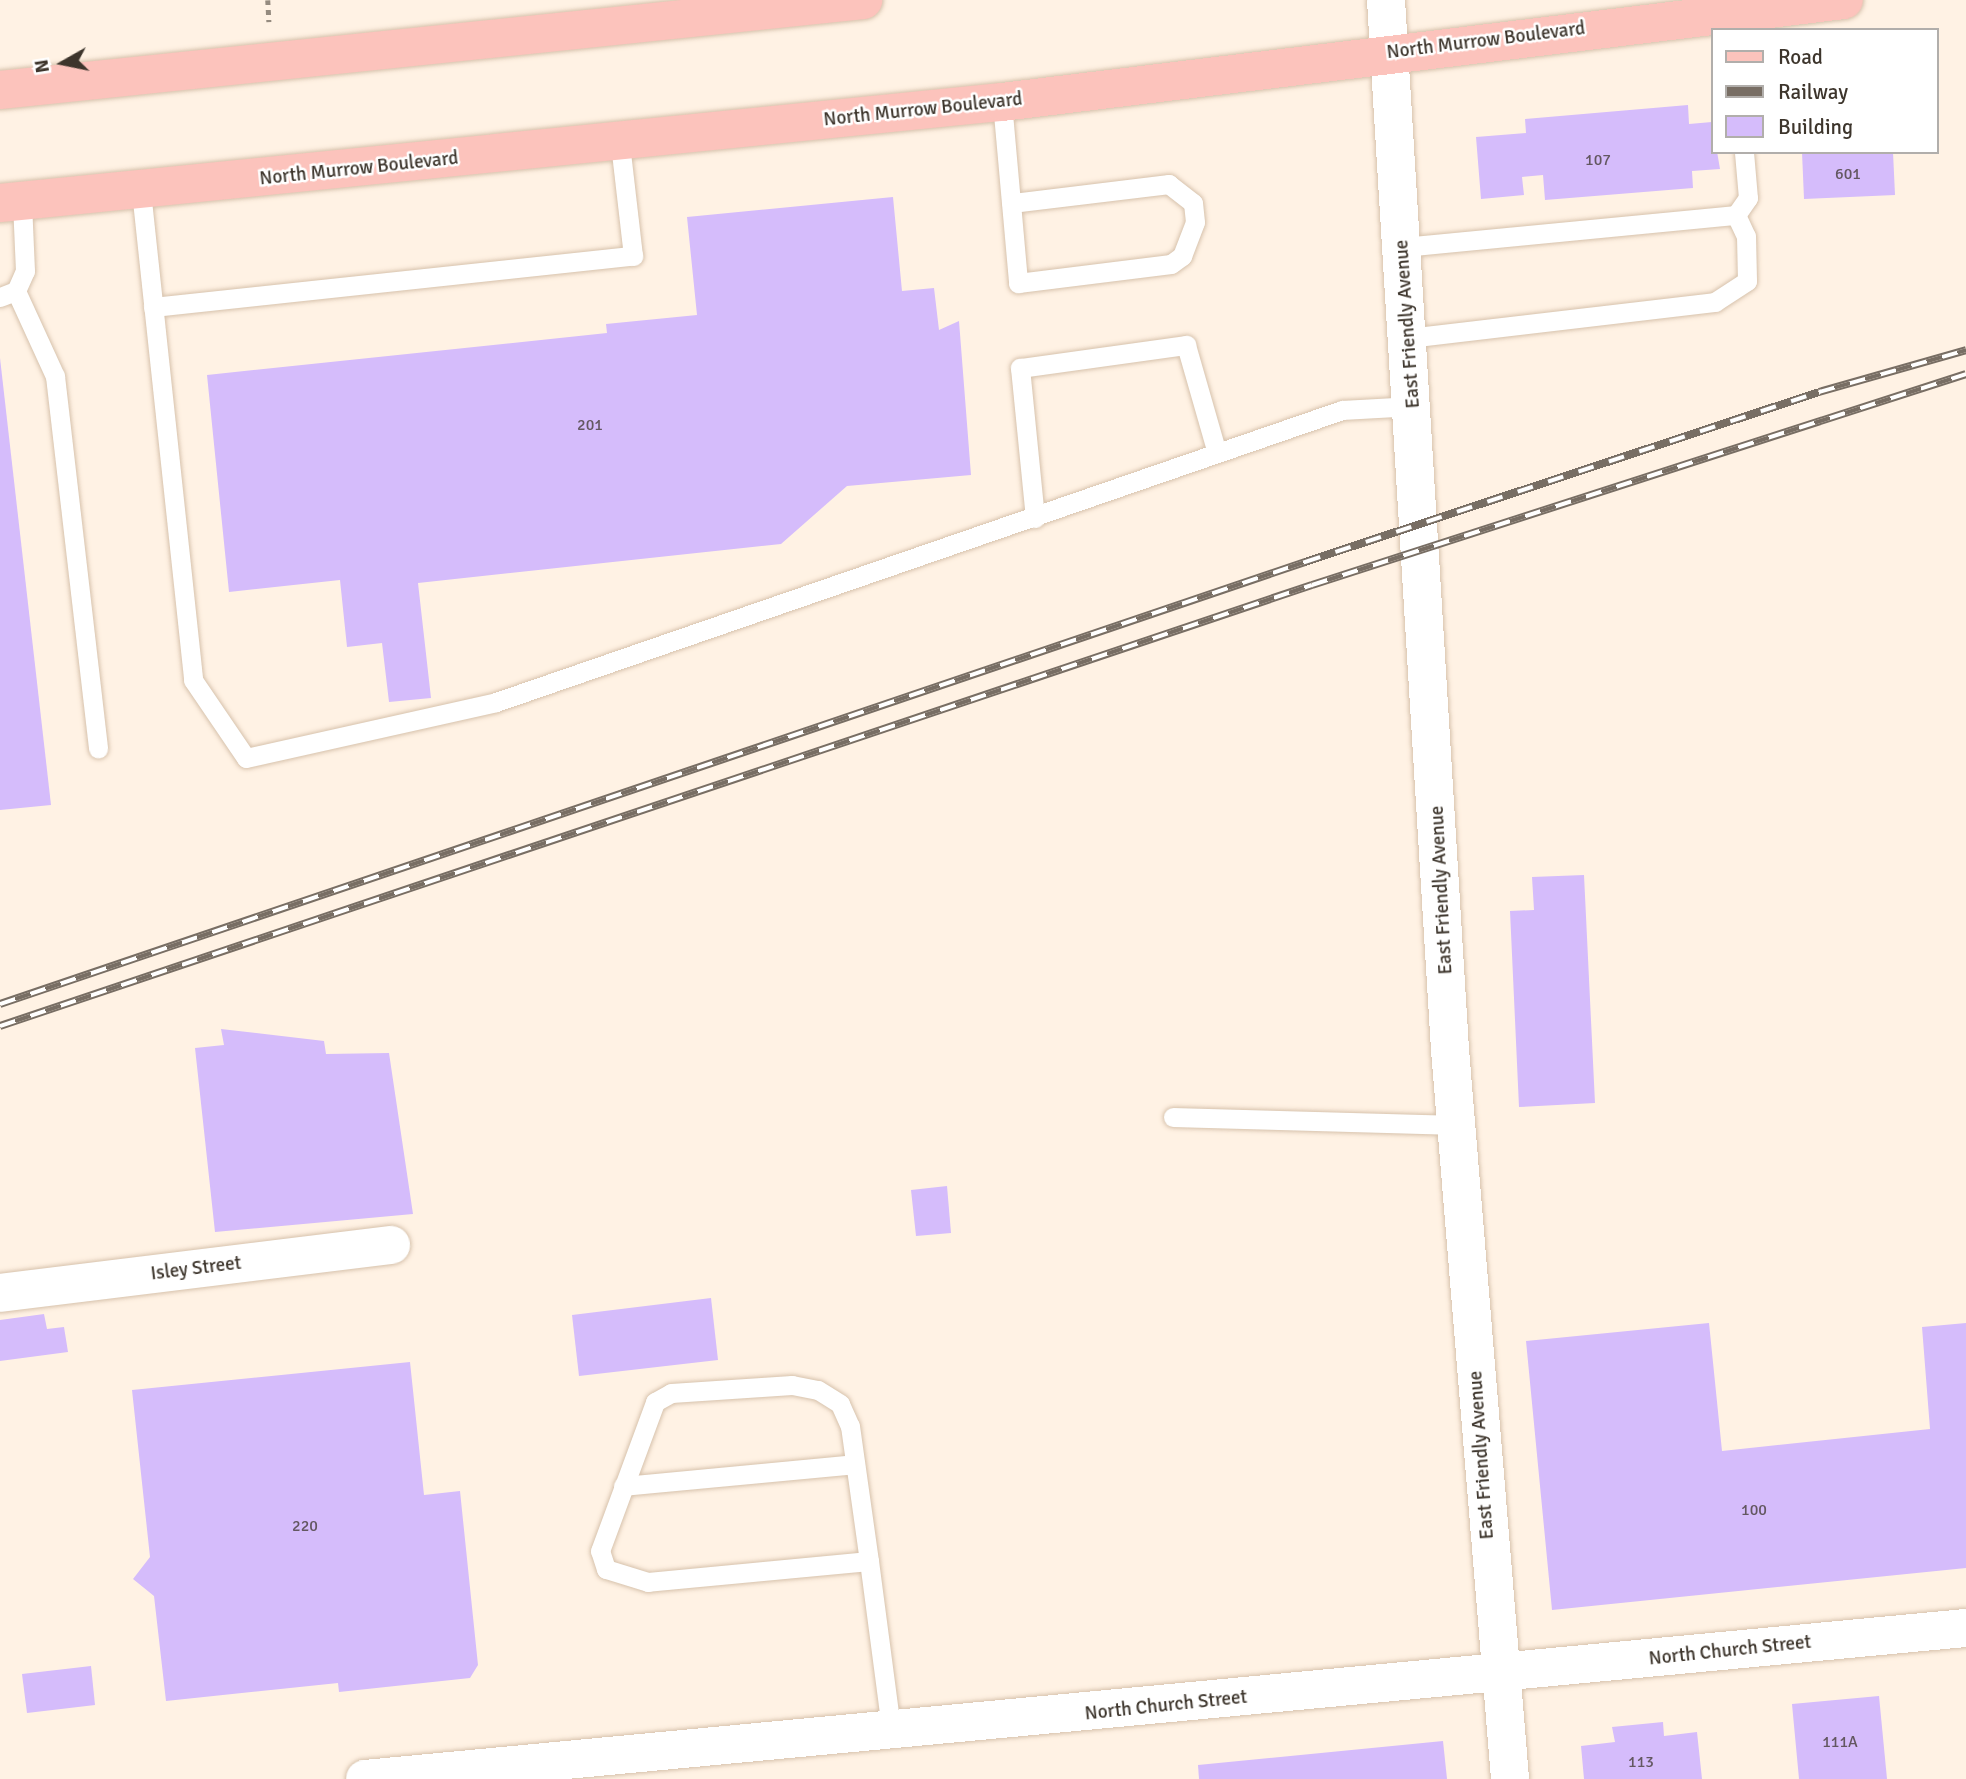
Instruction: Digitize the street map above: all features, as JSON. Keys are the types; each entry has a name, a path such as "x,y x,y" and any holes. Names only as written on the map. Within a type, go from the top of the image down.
{"main road":[{"path":"0,90 863,0"},
{"name":"North Murrow Boulevard","path":"11,202 620,144 1002,102 1389,53 1735,21 1844,0"}],"street":[{"name":"East Friendly Avenue","path":"1386,0 1457,1125 1499,1674 1510,1779"},
{"name":"Isley Street","path":"0,1293 391,1245"},
{"name":"North Church Street","path":"365,1779 1966,1628"}],"lane":[{"path":"1002,102 1018,283 1171,264 1182,256 1195,222 1184,190 1168,184 1011,203"},
{"path":"153,307 633,256 620,144"},
{"path":"1403,247 1736,215 1748,198 1744,154"},
{"path":"141,191 193,680 246,758 496,702 1342,410 1413,406"},
{"path":"11,202 25,271 8,294 55,376 97,749"},
{"path":"1409,338 1730,297 1747,281 1746,236 1736,215"},
{"path":"1035,517 1020,368 1185,345 1217,453"},
{"path":"1173,1117 1457,1125"},
{"path":"869,1561 648,1582 620,1577 606,1569 600,1551 646,1420 655,1402 671,1393 792,1385 818,1390 839,1404 855,1464 869,1561 891,1729"},
{"path":"623,1486 855,1464"}],"path":[{"path":"268,0 269,22"}],"building":[{"path":"1688,105 1689,124 1710,122 1710,154 1717,154 1720,169 1692,171 1693,188 1545,200 1543,175 1522,177 1524,195 1481,199 1476,137 1526,133 1525,119"},
{"path":"1802,154 1893,154 1895,195 1804,199"},
{"path":"893,197 902,291 934,288 939,330 959,321 971,475 847,486 781,544 418,583 431,698 389,702 382,643 347,647 340,580 229,592 207,375 607,333 606,324 697,315 687,217"},
{"path":"0,358 51,805 0,810"},
{"path":"1584,875 1595,1103 1519,1107 1510,911 1534,910 1532,877"},
{"path":"221,1029 324,1041 326,1054 389,1053 413,1214 215,1232 195,1048 224,1045"},
{"path":"947,1186 951,1233 916,1236 911,1190"},
{"path":"711,1298 718,1360 579,1376 572,1315"},
{"path":"44,1314 47,1329 64,1327 68,1352 0,1361 0,1320"},
{"path":"1709,1323 1722,1451 1930,1429 1922,1327 1966,1323 1966,1568 1552,1610 1526,1341"},
{"path":"410,1362 424,1495 460,1491 478,1665 470,1678 339,1692 338,1683 166,1701 154,1596 133,1579 150,1557 132,1390"},
{"path":"91,1666 95,1705 27,1713 22,1674"},
{"path":"1879,1696 1887,1779 1799,1779 1792,1704"},
{"path":"1663,1722 1664,1736 1697,1732 1702,1779 1584,1779 1581,1746 1615,1742 1612,1727"},
{"path":"1443,1741 1447,1779 1199,1779 1198,1765"}],"railway":[{"path":"0,1004 1305,562 1819,392 1966,350"},
{"path":"0,1026 1312,585 1966,374"}]}
